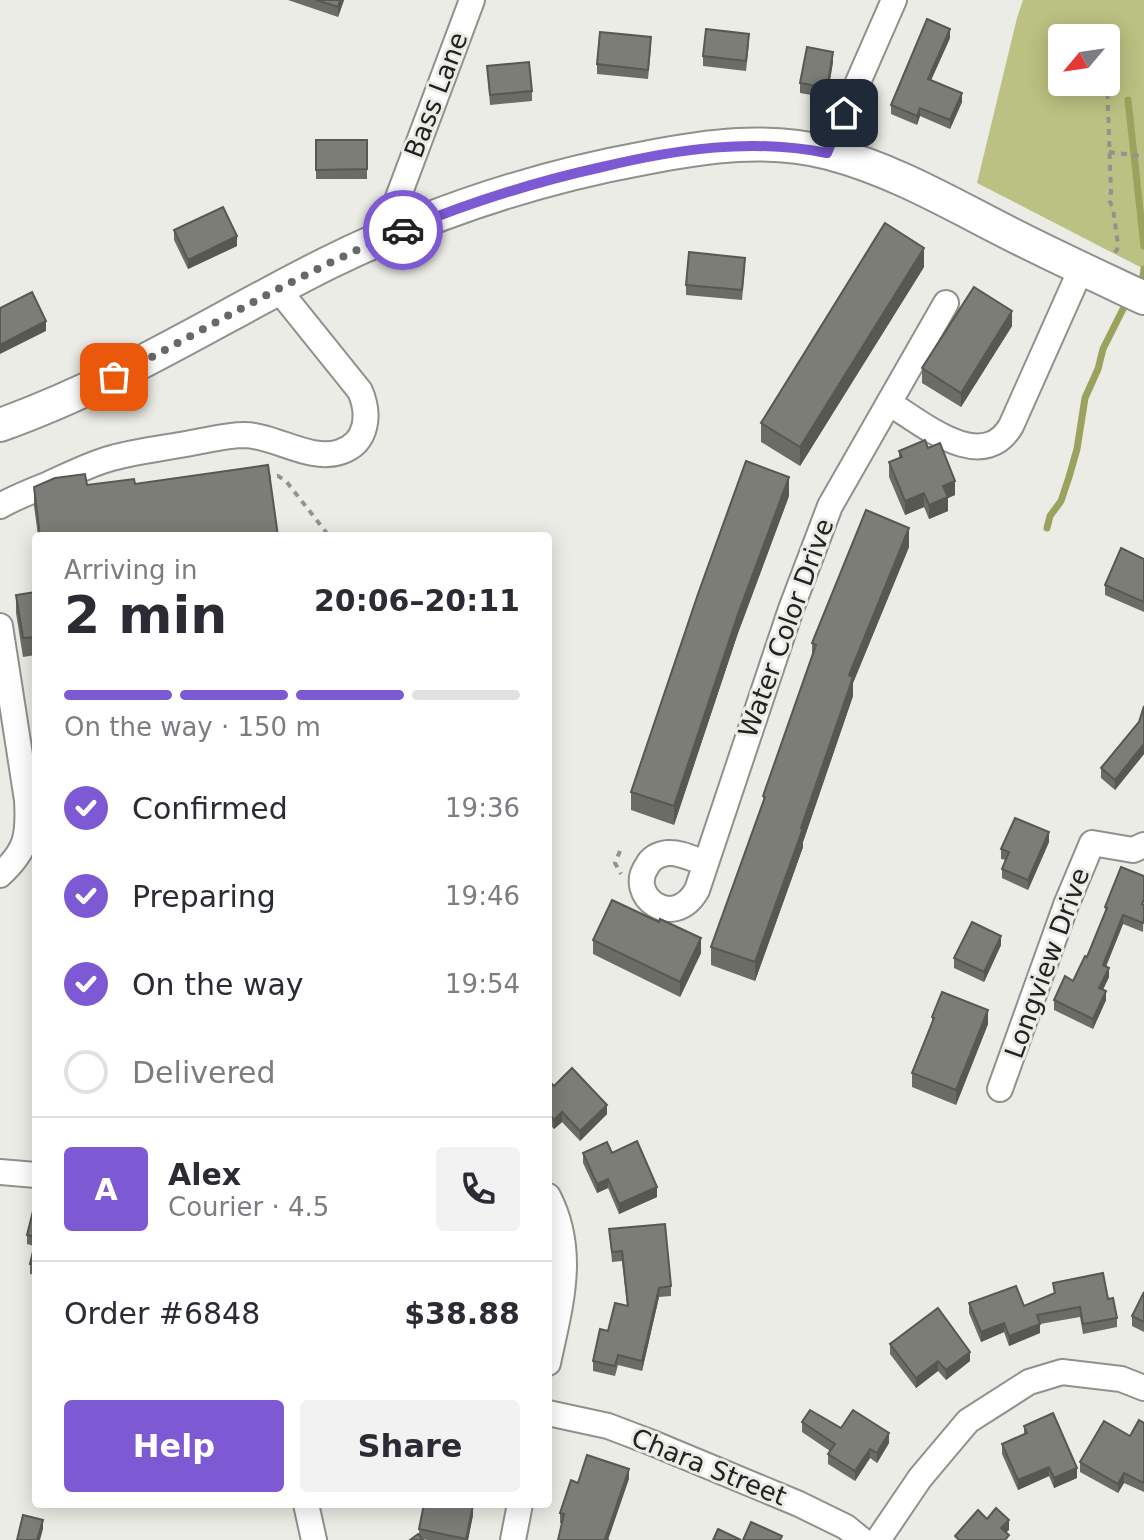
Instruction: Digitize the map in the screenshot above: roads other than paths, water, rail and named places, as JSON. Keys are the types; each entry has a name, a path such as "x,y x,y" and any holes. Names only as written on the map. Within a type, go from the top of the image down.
{"main road":[{"path":"0,425 114,377 278,289 387,236 453,210 552,179 699,148 783,145 827,153 886,172 1144,298"}],"street":[{"name":"Bass Lane","path":"387,236 390,219 472,0"},
{"path":"827,153 894,0"},
{"path":"889,403 957,443 973,448 996,443 1011,426 1081,269"},
{"path":"0,506 111,458 233,436 259,436 319,454 329,455 348,449 365,426 366,405 360,391 278,289"},
{"name":"Water Color Drive","path":"705,863 791,609 830,506 946,303"},
{"path":"0,626 28,824 26,840 16,861 0,875"},
{"name":"Longview Drive","path":"1000,1089 1066,905 1092,843 1133,850 1144,845"},
{"path":"0,1172 32,1175"},
{"path":"552,1206 563,1240 565,1264 552,1343"},
{"path":"878,1540 920,1478 968,1421 1029,1382 1062,1372 1121,1379 1144,1388"},
{"name":"Chara Street","path":"552,1414 608,1426 650,1442 799,1504 846,1527 862,1540"},
{"path":"307,1508 314,1540"},
{"path":"513,1540 519,1508"}],"waterway":[{"path":"1128,100 1144,246"},
{"path":"1143,276 1144,269"},
{"path":"1047,528 1069,477 1085,398 1103,349 1125,305"}]}
